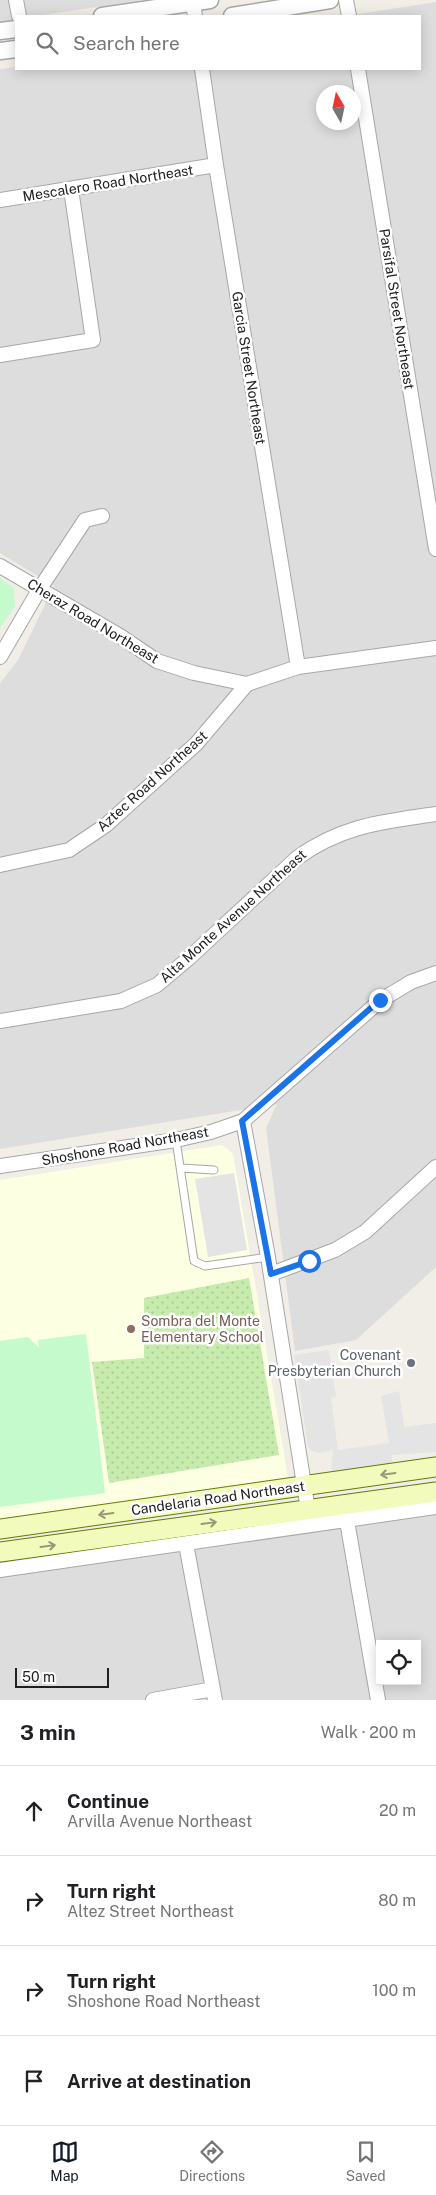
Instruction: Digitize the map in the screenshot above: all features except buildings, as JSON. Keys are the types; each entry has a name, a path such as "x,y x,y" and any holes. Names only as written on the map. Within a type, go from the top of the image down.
{"main road":[{"name":"Candelaria Road Northeast","path":"0,1529 436,1468"},
{"name":"Candelaria Road Northeast","path":"0,1552 436,1492"}],"street":[{"path":"16,0 19,15"},
{"path":"115,15 194,9 210,0"},
{"path":"238,15 330,0"},
{"path":"346,0 349,15"},
{"path":"0,31 15,29"},
{"path":"0,51 15,49"},
{"name":"Garcia Street Northeast","path":"202,70 298,667"},
{"name":"Parsifal Street Northeast","path":"358,70 436,549"},
{"name":"Mescalero Road Northeast","path":"0,200 216,165"},
{"path":"0,355 93,340 71,189"},
{"path":"0,658 39,590 85,520 102,516"},
{"name":"Cheraz Road Northeast","path":"0,566 120,636 157,661 194,673 247,684"},
{"path":"247,684 298,667 436,648"},
{"name":"Aztec Road Northeast","path":"0,865 69,850 106,825 196,744 247,684"},
{"name":"Alta Monte Avenue Northeast","path":"0,1021 120,1001 157,985 189,958 297,858 317,843 344,831 377,822 436,814"},
{"name":"Shoshone Road Northeast","path":"0,1166 176,1140 211,1132 242,1121 380,1000 411,982 436,974"},
{"path":"242,1121 271,1274 308,1510"},
{"path":"271,1274 335,1250 365,1232 436,1167"},
{"path":"0,1570 436,1507"},
{"path":"348,1521 378,1700"},
{"path":"153,1700 214,1695 186,1544"}],"lane":[{"path":"176,1140 194,1261 204,1266 268,1257"},
{"path":"181,1168 214,1170"}],"shaded area":[{"path":"0,0 144,0 43,15 15,15 15,19 0,22"},
{"path":"436,2 436,1267 356,1340 295,1351 266,1128 277,1104 0,1149 0,683 18,660 54,586 0,553 0,69 15,67 15,70 421,70 421,15 352,15"},
{"name":"Sombra del Monte Elementary School","path":"222,1145 233,1154 288,1478 0,1520 0,1180"},
{"path":"234,1173 247,1250 208,1257 195,1179"},
{"path":"329,1350 336,1397 331,1398 338,1450 389,1443 381,1396 399,1391 404,1427 436,1423 436,1452 391,1455 393,1465 331,1473 333,1450 319,1453 310,1450 308,1446 294,1355"},
{"path":"436,1501 436,1700 0,1700 0,1561"}],"green space":[{"path":"0,578 14,588 15,606 0,628"},
{"path":"249,1278 279,1455 109,1483 92,1362 144,1358 144,1298"},
{"path":"86,1334 105,1493 0,1507 0,1341 28,1337 39,1348 38,1340"}],"place":[{"name":"Sombra del Monte Elementary School","path":"131,1329"},
{"name":"Covenant Presbyterian Church","path":"411,1363"}],"route":[{"path":"309,1261 271,1274 246,1133 242,1121 380,1000"}]}
